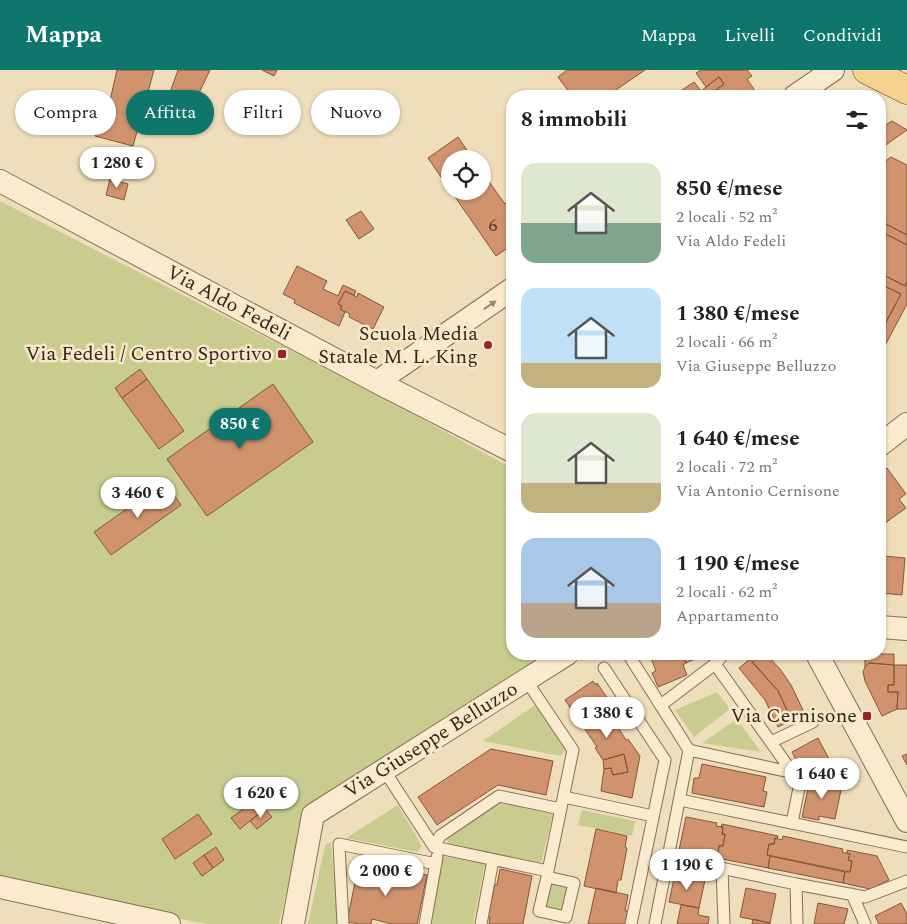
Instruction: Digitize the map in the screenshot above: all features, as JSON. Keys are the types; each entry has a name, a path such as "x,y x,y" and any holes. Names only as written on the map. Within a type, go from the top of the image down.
{"main road":[{"path":"867,70 907,90"}],"street":[{"path":"804,90 833,70"},
{"name":"Via Aldo Fedeli","path":"0,181 377,382 506,448"},
{"path":"377,382 506,293"},
{"path":"886,440 907,424"},
{"path":"886,628 907,630"},
{"name":"Via Giuseppe Belluzzo","path":"293,924 313,815 558,660"},
{"path":"820,660 907,821"},
{"path":"0,887 169,924"}],"lane":[{"path":"632,660 689,750 655,924"},
{"path":"661,705 719,660"},
{"path":"715,664 800,783 792,824"},
{"path":"604,668 665,760 631,924"},
{"path":"384,770 436,848 547,874 573,750 526,680"},
{"path":"771,742 813,722"},
{"path":"689,750 794,773"},
{"path":"425,924 436,864 436,848 440,836 499,796 561,809"},
{"path":"564,797 653,816"},
{"path":"680,800 907,847"},
{"path":"343,924 339,844 436,864"},
{"path":"669,857 796,884 864,896 907,881"},
{"path":"481,924 493,860"},
{"path":"722,868 724,924"},
{"path":"796,884 797,924"},
{"path":"852,894 865,924"}],"green space":[{"path":"0,201 378,395 506,465 506,660 558,660 321,804 297,847 279,924 207,924 0,883"},
{"path":"717,692 730,709 694,737 675,710"},
{"path":"535,705 566,750 560,756 483,741"},
{"path":"737,719 761,752 702,743"},
{"path":"500,802 553,814 541,863 449,846 446,837"},
{"path":"398,805 422,846 417,852 346,838"},
{"path":"582,810 635,821 632,836 578,825"},
{"path":"331,842 338,924 308,924 325,845"},
{"path":"443,856 485,864 473,924 430,924"},
{"path":"548,880 571,885 565,915 542,910"}],"building":[{"path":"117,70 154,70 148,90 126,90 126,135 136,135 133,146 95,136 116,135 116,90 112,90"},
{"path":"178,70 210,70 200,90 171,90"},
{"path":"262,70 277,70 274,76"},
{"path":"567,70 645,70 616,90 568,90 558,77"},
{"path":"701,70 747,70 752,76 747,79 754,90 716,90 724,84 719,77 706,87 696,73"},
{"path":"719,77 724,84 716,90 702,90"},
{"path":"694,82 700,90 682,90"},
{"path":"892,121 907,130 886,145 886,125"},
{"path":"458,137 467,150 441,150 441,177 428,158"},
{"path":"891,157 907,165 907,235 886,224 886,161"},
{"path":"110,179 128,184 124,200 106,195"},
{"path":"491,185 506,203 506,249 496,256 457,200 491,200"},
{"path":"361,211 374,229 359,239 346,220"},
{"path":"886,224 907,235 907,245 886,234"},
{"path":"886,234 907,245 907,282 905,286 886,276"},
{"path":"297,266 327,281 323,289 338,296 343,285 356,291 354,295 345,291 338,304 342,306 340,309 345,312 339,326 294,303 295,300 283,294"},
{"path":"886,276 905,286 907,282 907,304 886,344 886,322 901,294 886,287"},
{"path":"886,287 901,294 886,322"},
{"path":"345,291 357,297 358,293 384,307 373,329 349,317 350,314 340,309 342,306 338,304"},
{"path":"140,369 147,379 122,398 115,388"},
{"path":"147,379 184,431 159,449 122,398"},
{"path":"273,384 313,442 207,516 167,459"},
{"path":"886,469 906,494 899,499 906,508 886,522"},
{"path":"165,482 181,505 111,555 94,532"},
{"path":"886,556 905,558 902,595 886,594"},
{"path":"886,654 894,654 894,665 869,663 865,667 865,660 886,660"},
{"path":"652,660 685,660 686,663 683,665 687,675 658,687 652,673 656,671"},
{"path":"751,660 778,691 792,720 778,727 765,700 739,668"},
{"path":"754,660 772,660 791,685 803,710 790,717 778,691 752,662"},
{"path":"869,663 894,665 894,685 888,685 888,692 898,692 897,709 882,716 865,681 863,672"},
{"path":"894,665 907,665 907,709 897,709 898,692 888,692 888,685 894,685"},
{"path":"593,681 596,685 597,683 617,712 615,713 618,718 614,721 626,740 628,739 640,756 632,798 601,791 604,769 611,768 613,775 628,772 624,754 603,760 595,748 597,747 580,722 592,714 593,717 603,710 596,700 575,715 565,700"},
{"path":"596,700 603,710 593,717 592,714 580,722 575,715"},
{"path":"818,738 830,761 803,774 792,752"},
{"path":"491,749 553,761 546,795 498,785 437,825 418,797"},
{"path":"624,754 628,772 613,775 611,768 604,769 603,760"},
{"path":"907,754 907,765 902,756"},
{"path":"702,764 766,777 763,791 767,792 764,807 692,793 694,778 699,778"},
{"path":"824,764 831,783 810,779 807,772"},
{"path":"810,779 842,785 835,819 819,816 819,820 802,817"},
{"path":"257,799 265,809 240,829 231,818"},
{"path":"265,809 272,817 257,829 250,821"},
{"path":"198,814 212,834 175,859 162,839"},
{"path":"686,817 717,823 716,826 723,827 722,834 725,834 723,846 719,846 717,858 679,850"},
{"path":"722,824 778,836 777,839 775,838 774,844 769,844 767,855 770,856 768,868 717,858 719,846 723,846 725,834 722,834"},
{"path":"596,829 627,836 625,847 627,848 621,880 618,880 616,893 584,886"},
{"path":"783,836 843,849 842,852 850,854 848,860 852,861 850,872 767,855 769,844 774,844 775,838 782,840"},
{"path":"216,847 224,860 213,868 204,855"},
{"path":"847,850 877,856 889,880 870,889 843,883 845,872 850,872 852,861 848,860 850,854 847,853"},
{"path":"204,855 213,868 202,876 193,863"},
{"path":"770,856 845,872 843,883 768,868"},
{"path":"359,862 382,866 381,873 402,878 403,870 427,875 417,924 392,924 372,919 371,924 347,922"},
{"path":"500,869 532,876 523,924 489,924 490,917 488,917"},
{"path":"675,874 705,880 699,908 669,902"},
{"path":"596,888 628,895 625,911 628,911 625,924 588,924"},
{"path":"746,888 776,894 770,923 740,917"},
{"path":"818,903 848,909 844,924 814,924"},
{"path":"901,903 907,914 907,924 879,924 875,916"},
{"path":"681,905 699,908 698,915 709,917 708,924 677,924"},
{"path":"753,919 770,923 770,924 752,924"}],"place":[{"name":"Scuola Media Statale M. L. King","path":"488,345"},
{"name":"Via Fedeli / Centro Sportivo","path":"282,354"},
{"name":"Via Cernisone","path":"867,716"}]}
